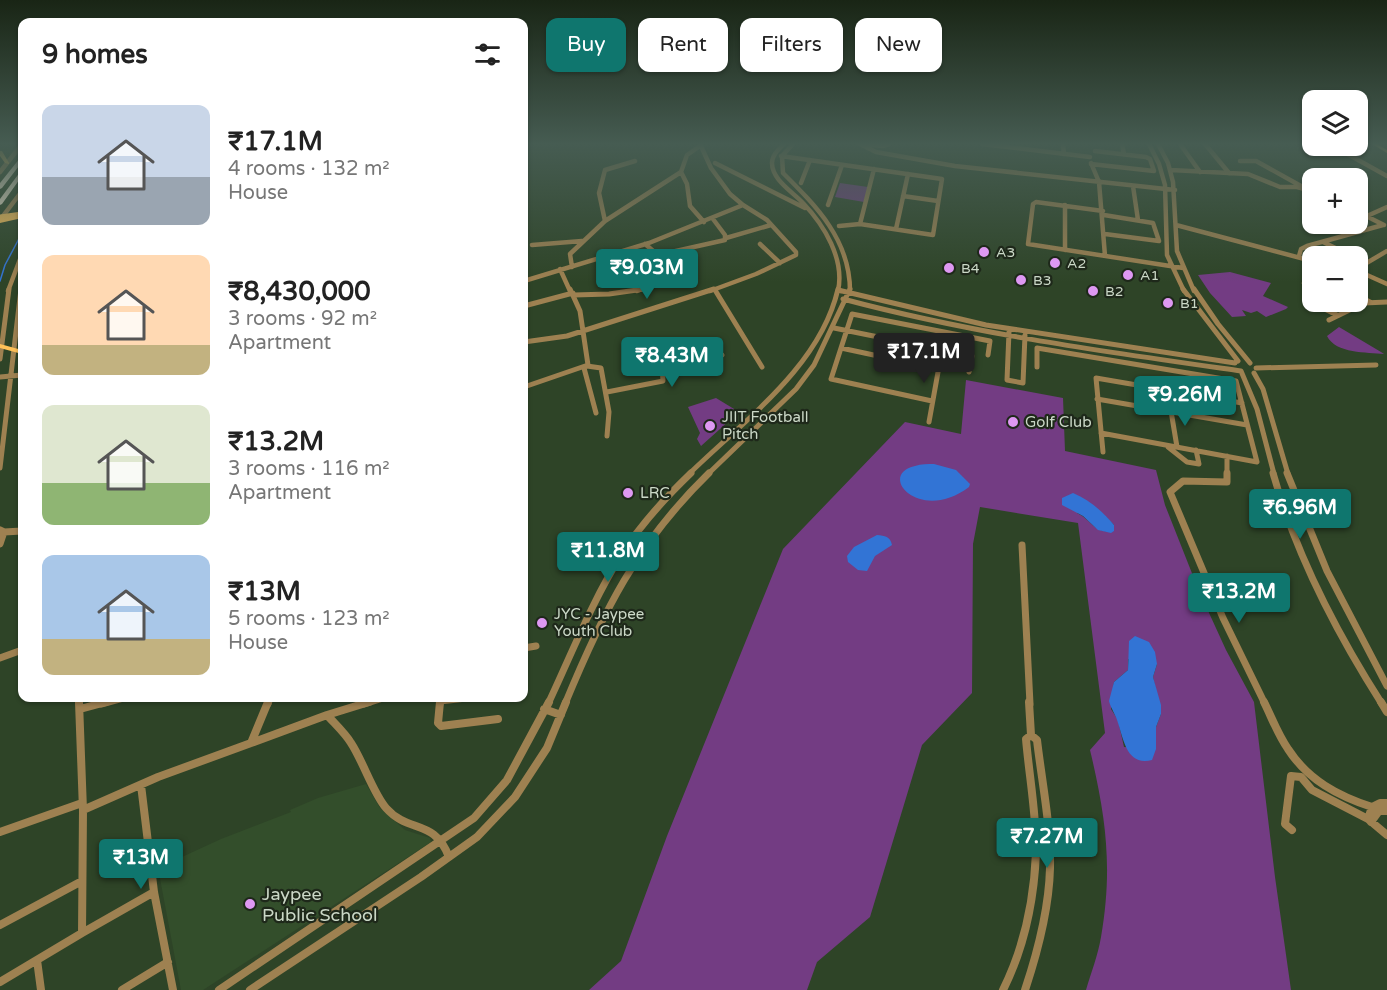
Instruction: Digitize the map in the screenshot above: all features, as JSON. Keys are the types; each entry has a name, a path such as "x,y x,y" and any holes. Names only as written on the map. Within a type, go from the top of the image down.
{"highway":[{"path":"0,203 9,190"}],"main road":[{"path":"0,220 18,217"},
{"path":"1,347 18,351"}],"street":[{"path":"600,190 605,221"},
{"path":"572,267 570,254 605,221 653,190"},
{"path":"688,190 690,206 704,222"},
{"path":"528,342 549,342 715,290 744,280 797,254 760,214 743,205 730,190"},
{"path":"769,190 808,210"},
{"path":"219,990 443,841 474,818 506,781 616,564 643,524 672,491 780,390 801,364 818,337 838,294 841,279 840,268 822,227 790,190"},
{"path":"250,990 477,837 515,797 547,748 594,637 629,569 682,499 796,389 814,365 848,297 850,274 835,232 818,208 800,190"},
{"path":"828,205 833,190"},
{"path":"860,224 869,190"},
{"path":"896,229 904,190"},
{"path":"839,226 860,224 933,235 940,190"},
{"path":"1100,190 1105,256"},
{"path":"1134,190 1138,220"},
{"path":"1165,190 1167,257 1194,303 1237,362 1258,413 1275,480 1292,528 1323,602 1358,667 1387,712"},
{"path":"1175,190 1176,248 1183,268 1207,307 1255,370 1263,388 1295,497 1343,606 1387,686"},
{"path":"0,220 18,195"},
{"path":"903,196 938,201"},
{"path":"1104,234 1158,242 1154,224 1065,205 1034,203 1028,244 1183,268"},
{"path":"528,280 645,244 713,219 743,205"},
{"path":"1065,205 1065,250"},
{"path":"1368,217 1387,207"},
{"path":"1368,217 1385,225"},
{"path":"713,219 726,238"},
{"path":"658,255 723,241 726,238 771,225"},
{"path":"1176,225 1302,257"},
{"path":"1299,256 1301,249 1385,225"},
{"path":"532,245 583,242"},
{"path":"1323,242 1332,246"},
{"path":"528,305 573,294 595,295 646,288 665,282 668,276 658,255 645,244"},
{"path":"760,244 780,263"},
{"path":"1368,262 1387,251"},
{"path":"0,359 7,295 18,265"},
{"path":"560,269 573,294 583,330 585,367 596,413"},
{"path":"1368,274 1387,284"},
{"path":"715,290 762,367"},
{"path":"838,294 924,319 1241,371 1376,365"},
{"path":"1370,302 1387,302"},
{"path":"0,468 18,311"},
{"path":"1331,312 1337,315"},
{"path":"1329,320 1343,312"},
{"path":"932,401 831,379 852,314 990,341 988,355"},
{"path":"834,328 972,356 969,372"},
{"path":"1009,332 1007,380 1023,383 1025,335"},
{"path":"1025,335 1250,363"},
{"path":"693,340 700,358"},
{"path":"1009,345 1024,348"},
{"path":"841,348 939,369"},
{"path":"1037,367 1037,348 1236,381 1257,462 1101,433"},
{"path":"928,422 942,350"},
{"path":"607,392 663,381 662,364 722,355"},
{"path":"528,385 548,377 585,367 600,367 607,392 609,415 607,436"},
{"path":"0,377 18,375"},
{"path":"1102,452 1096,378 1242,403"},
{"path":"1097,399 1247,425"},
{"path":"1171,411 1177,447"},
{"path":"750,418 762,423"},
{"path":"1166,445 1187,462 1198,464 1196,450"},
{"path":"1227,456 1227,482 1183,481 1170,492 1202,573 1288,750 1297,762 1322,786 1347,799 1372,807 1380,803 1387,803"},
{"path":"0,544 2,531 18,531"},
{"path":"1022,545 1031,735 1037,740 1050,850 1048,901 1040,948 1025,990"},
{"path":"528,647 536,646"},
{"path":"0,658 18,651"},
{"path":"79,702 83,807 82,933"},
{"path":"80,709 107,702"},
{"path":"251,743 268,702"},
{"path":"0,832 83,807 327,715 370,702"},
{"path":"440,702 438,723 441,726 498,719"},
{"path":"544,709 561,715"},
{"path":"327,715 351,742 386,808 405,822 430,831 443,841 449,857"},
{"path":"1003,990 1015,966 1029,916 1036,852 1026,739 1031,735"},
{"path":"1292,830 1285,824 1291,776 1294,775 1301,777 1312,790 1370,821 1387,835"},
{"path":"141,785 154,892 173,990"},
{"path":"1370,821 1372,807"},
{"path":"1370,821 1379,812 1387,811"},
{"path":"0,925 82,881"},
{"path":"0,982 154,892"},
{"path":"37,960 41,990"},
{"path":"122,990 168,962"}],"shaded area":[{"path":"837,190 867,190 864,202 835,197"},
{"path":"1230,272 1271,283 1263,296 1288,307 1266,317 1257,311 1251,313 1242,310 1246,316 1232,317 1210,293 1198,275"},
{"path":"1339,327 1384,354 1352,351 1337,346 1327,336"},
{"path":"966,380 1063,398 1065,451 1156,470 1165,505 1199,591 1226,650 1254,702 1291,990 1086,990 1101,937 1107,888 1104,820 1090,750 1105,733 1078,523 980,507 973,544 972,693 922,745 870,917 817,962 807,990 589,990 621,961 667,836 783,549 905,422 961,434","holes":["1100,511 1114,525 1114,531 1102,531 1077,513","1128,659 1157,664 1153,677 1161,714 1156,727 1156,749 1124,747 1118,720 1111,709 1114,682 1128,670"]},
{"name":"JIIT Football Pitch","path":"716,398 739,412 701,446 697,439 700,433 688,407"},
{"name":"Jaypee Public School","path":"366,784 380,808 405,830 430,838 431,842 203,990 181,990 158,868 221,839 291,812 290,810 318,798"}],"water":[{"path":"934,464 956,470 970,484 969,487 951,497 934,501 920,499 909,494 902,486 900,478 904,471 917,465"},
{"path":"1073,493 1101,511 1114,525 1114,531 1111,533 1098,530 1083,516 1062,505 1062,498"},
{"path":"877,535 888,538 892,545 875,556 867,571 858,570 848,562 847,556 854,547"},
{"path":"1135,636 1149,642 1155,652 1157,664 1153,677 1161,705 1161,714 1156,727 1156,749 1152,760 1144,761 1132,756 1128,750 1109,701 1114,682 1128,670 1129,641"}],"waterway":[{"path":"0,281 5,265 18,241"}],"place":[{"name":"A3","path":"984,252"},
{"name":"A2","path":"1055,263"},
{"name":"B4","path":"949,268"},
{"name":"A1","path":"1128,275"},
{"name":"B3","path":"1021,280"},
{"name":"B2","path":"1093,291"},
{"name":"B1","path":"1168,303"},
{"name":"Golf Club","path":"1013,422"},
{"name":"JIIT Football Pitch","path":"710,426"},
{"name":"LRC","path":"628,493"},
{"name":"JYC - Jaypee Youth Club","path":"542,623"},
{"name":"Jaypee Public School","path":"250,904"}]}
